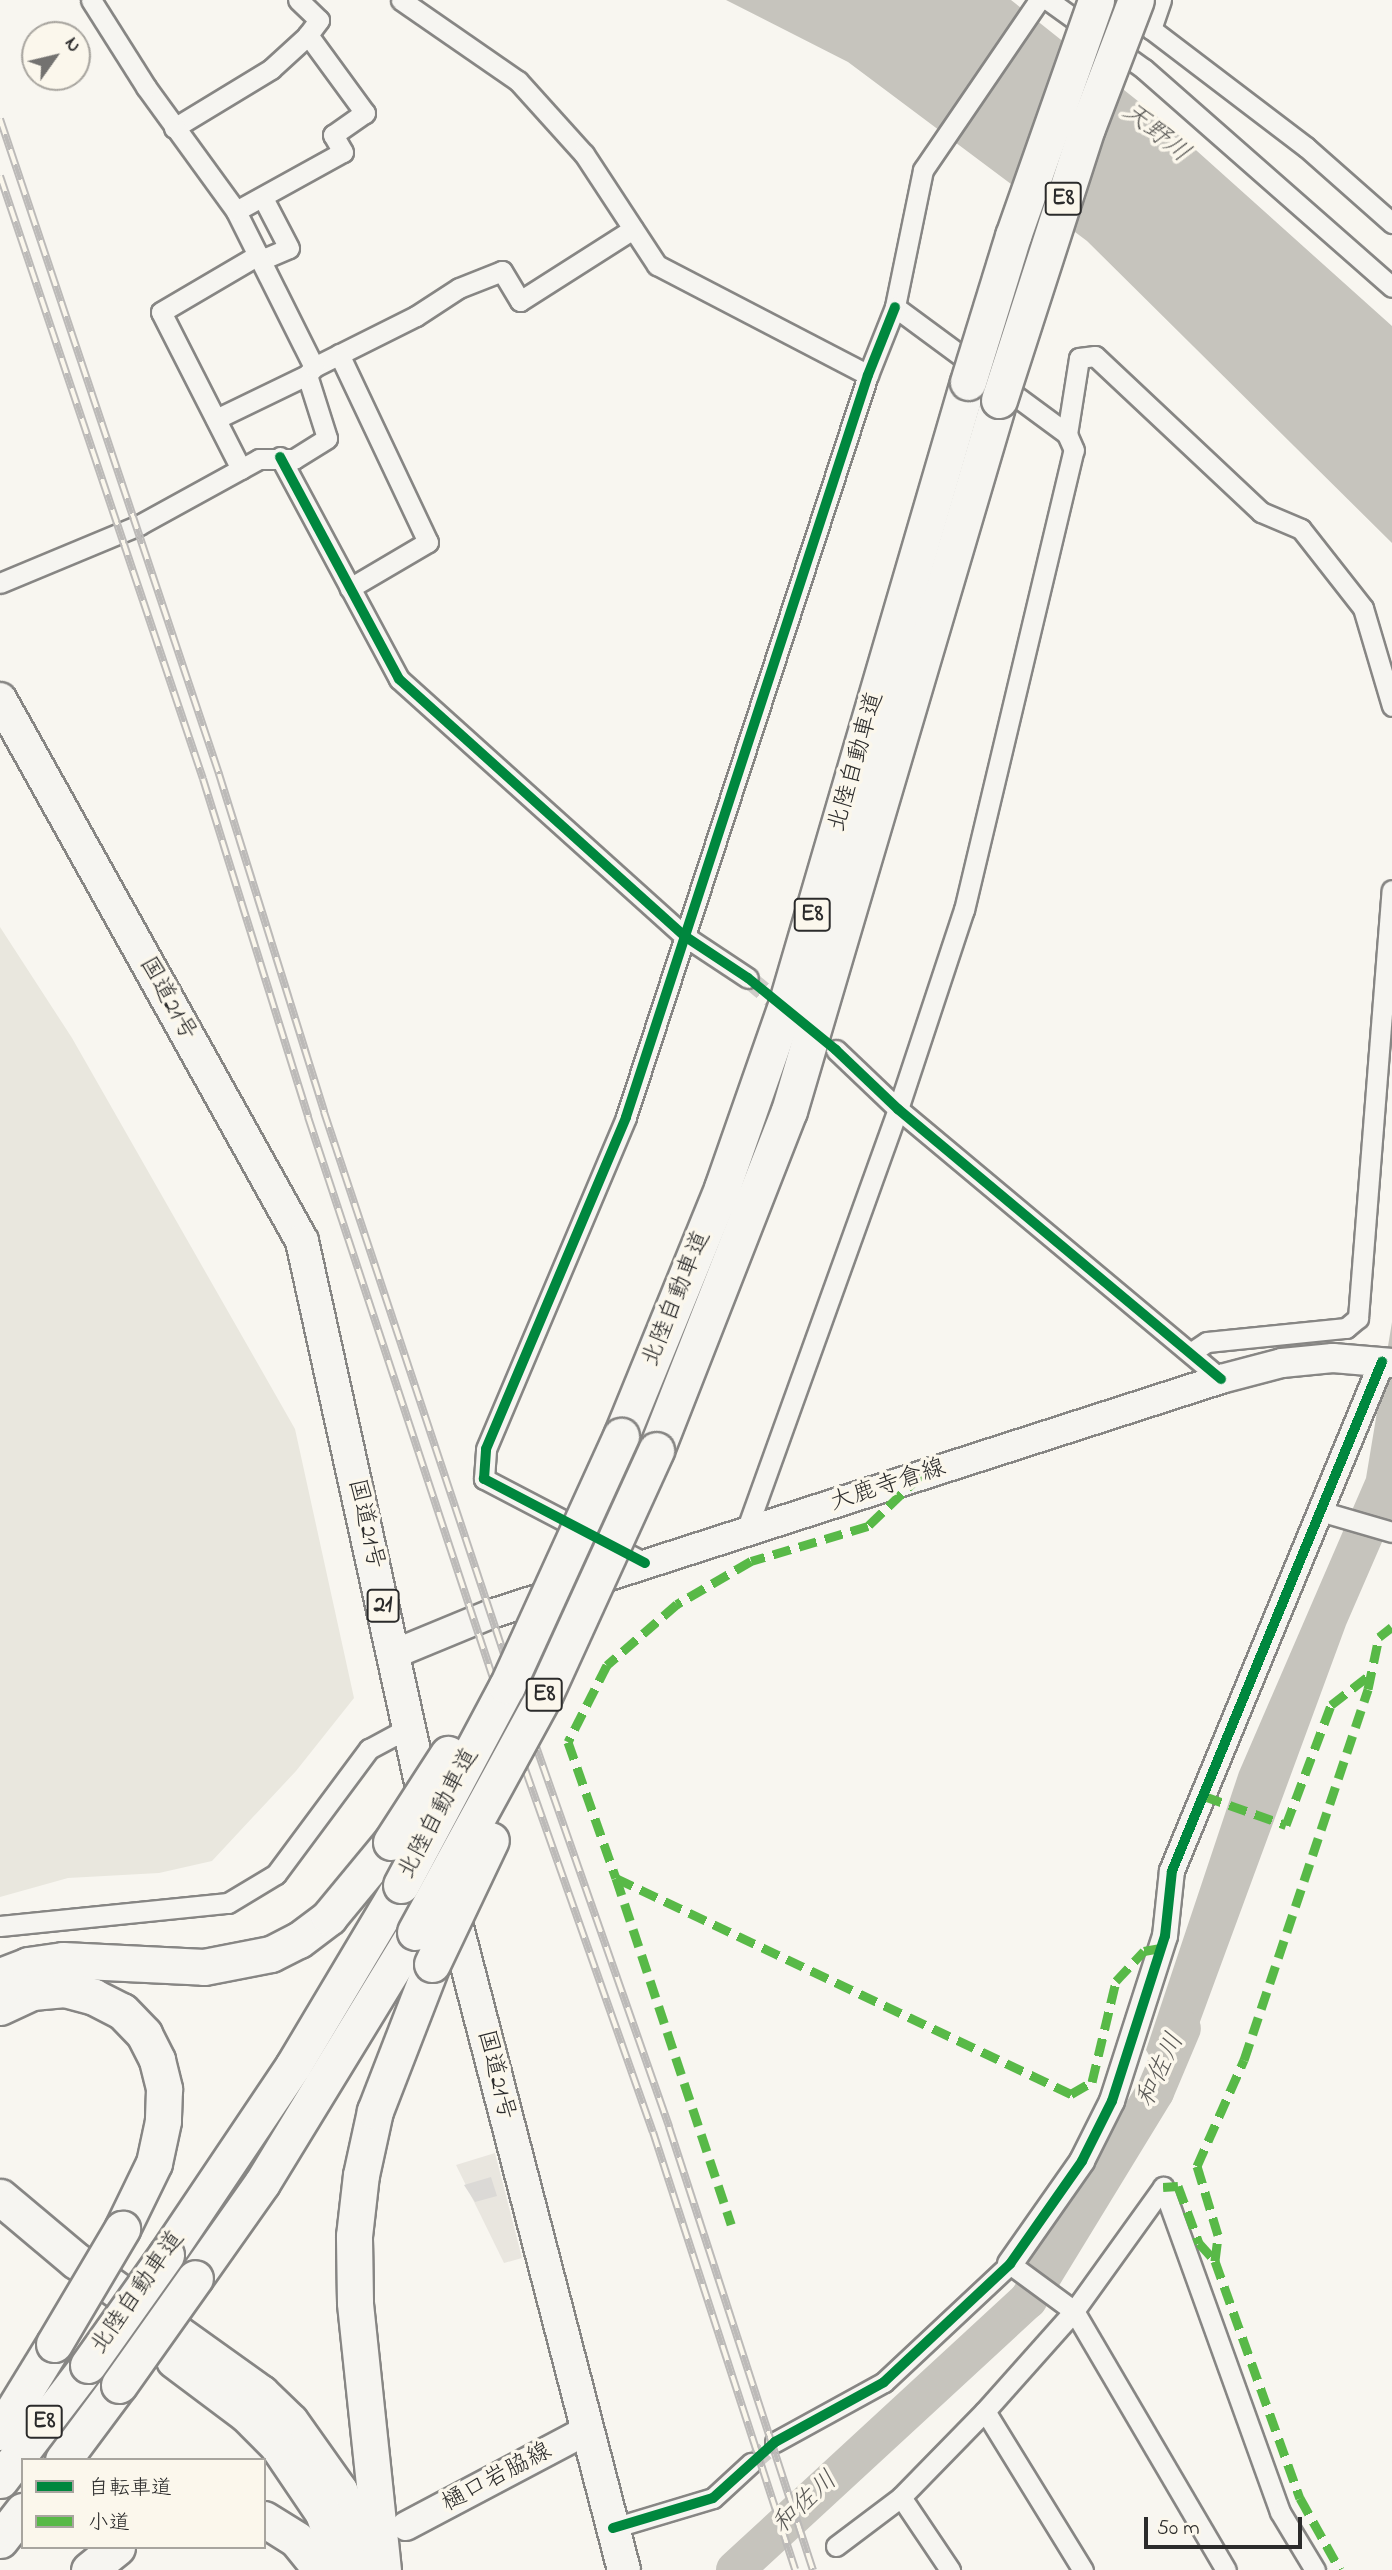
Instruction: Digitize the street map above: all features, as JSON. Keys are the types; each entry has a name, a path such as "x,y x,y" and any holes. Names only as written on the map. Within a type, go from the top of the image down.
{"highway":[{"name":"北陸自動車道","path":"0,2480 88,2365 166,2256 293,2066 401,1885 506,1686 692,1265 786,1005 1013,236 1096,0"},
{"name":"北陸自動車道","path":"64,2458 262,2183 415,1932 545,1693 656,1450 789,1111 999,400 1087,128 1136,0"},
{"name":"国道21号","path":"0,699 302,1241 394,1654 406,1729 624,2570"},
{"path":"0,1976 28,1965 63,1960 204,1967 271,1954 299,1940 329,1917 391,1842 498,1667 617,1434"},
{"path":"383,2570 355,2302 354,2236 360,2175 375,2110 432,1964 545,1720 607,1562"},
{"path":"0,2007 33,1992 65,1989 94,1997 122,2011 144,2034 162,2080 163,2121 154,2163 122,2229 0,2432"},
{"path":"0,2197 75,2260 261,2393 290,2421 339,2490 373,2570"},
{"path":"0,2231 218,2392 277,2445 323,2513 343,2570"},
{"path":"0,2540 21,2514"},
{"path":"266,2520 297,2540 321,2570"},
{"path":"89,2570 115,2549"}],"main road":[{"name":"大鹿寺倉線","path":"394,1654 491,1614 1221,1379 1282,1363 1333,1358 1387,1363"},
{"name":"樋口岩脇線","path":"407,2526 587,2430"}],"street":[{"path":"0,583 139,524 259,459 294,459 327,438 310,371 236,211 174,128 91,0"},
{"path":"174,128 271,69 308,34 319,20 299,0"},
{"path":"401,0 518,81 584,154 657,265 868,375"},
{"path":"645,1563 484,1479 486,1449 626,1117 868,375 895,307 923,170 1038,0"},
{"path":"1048,0 1144,69 1392,287"},
{"path":"1161,0 1151,30 1306,147 1392,223"},
{"path":"236,211 343,152 332,135 365,113 308,34"},
{"path":"241,469 160,312 259,257 289,248 263,198"},
{"path":"216,419 416,317 459,288 502,271 520,301 633,229"},
{"path":"746,1531 898,1109 964,910 1074,450 1067,434 895,307"},
{"path":"339,354 428,542 350,588"},
{"path":"1067,434 1079,358 1095,356 1261,512 1301,529 1363,608 1392,706"},
{"path":"280,457 399,679 686,937 748,978"},
{"path":"1192,1352 1208,1342 1346,1328 1357,1318 1392,890"},
{"path":"835,1050 898,1109 1192,1352 1221,1379"},
{"path":"775,2442 884,2382 1018,2268 1082,2161 1112,2101 1165,1936 1172,1871 1329,1513 1387,1363"},
{"path":"1329,1513 1392,1532"},
{"path":"0,1926 228,1903 276,1874 369,1749 406,1729"},
{"path":"836,2546 901,2497 985,2411 1074,2311 1163,2187 1280,2512 1315,2570"},
{"path":"1018,2268 1074,2311 1226,2570"},
{"path":"985,2411 1083,2570"},
{"path":"613,2528 713,2498 751,2463"},
{"path":"901,2497 950,2570"}],"shaded area":[{"path":"0,927 72,1038 295,1429 354,1698 296,1771 212,1861 159,1873 68,1878 0,1897"},
{"path":"495,2153 522,2258 504,2263 456,2165"}],"water":[{"name":"天野川","path":"726,0 1011,0 1168,125 1392,326 1392,543 1087,241 848,62"},
{"path":"1392,1322 1392,1519 1346,1625 1173,2095 1146,2050 1239,1772 1366,1478"}],"building":[{"path":"491,2177 497,2196 475,2202 464,2185"}],"waterway":[{"name":"和佐川","path":"735,2570 1028,2300 1155,2092 1182,2028"}],"tunnel":[{"path":"748,978 790,1013"},
{"path":"751,2463 775,2442"}],"railway":[{"path":"0,119 219,774 324,1112 511,1675 669,2127 813,2570"},
{"path":"0,176 203,779 308,1117 494,1681 653,2132 795,2570"}],"marked path":[{"path":"921,1475 868,1526 751,1561 677,1604 607,1665 568,1742 616,1878 1071,2094 1092,2082 1116,1981 1144,1951 1161,1948"},
{"path":"1215,2261 1218,2235 1197,2166 1244,2060 1368,1689 1379,1637 1392,1627"},
{"path":"1204,1796 1286,1825 1331,1705 1371,1674"},
{"path":"616,1878 731,2224"},
{"path":"1163,2187 1178,2186 1199,2243 1215,2261 1300,2498 1340,2570"}],"cycle path":[{"path":"645,1563 484,1479 486,1449 626,1117 868,375 895,307"},
{"path":"280,457 399,679 686,937 748,978 836,1050 898,1109 1221,1379"},
{"path":"613,2528 713,2498 775,2442 884,2382 1010,2264 1082,2161 1112,2101 1165,1936 1172,1871 1382,1362"}]}
